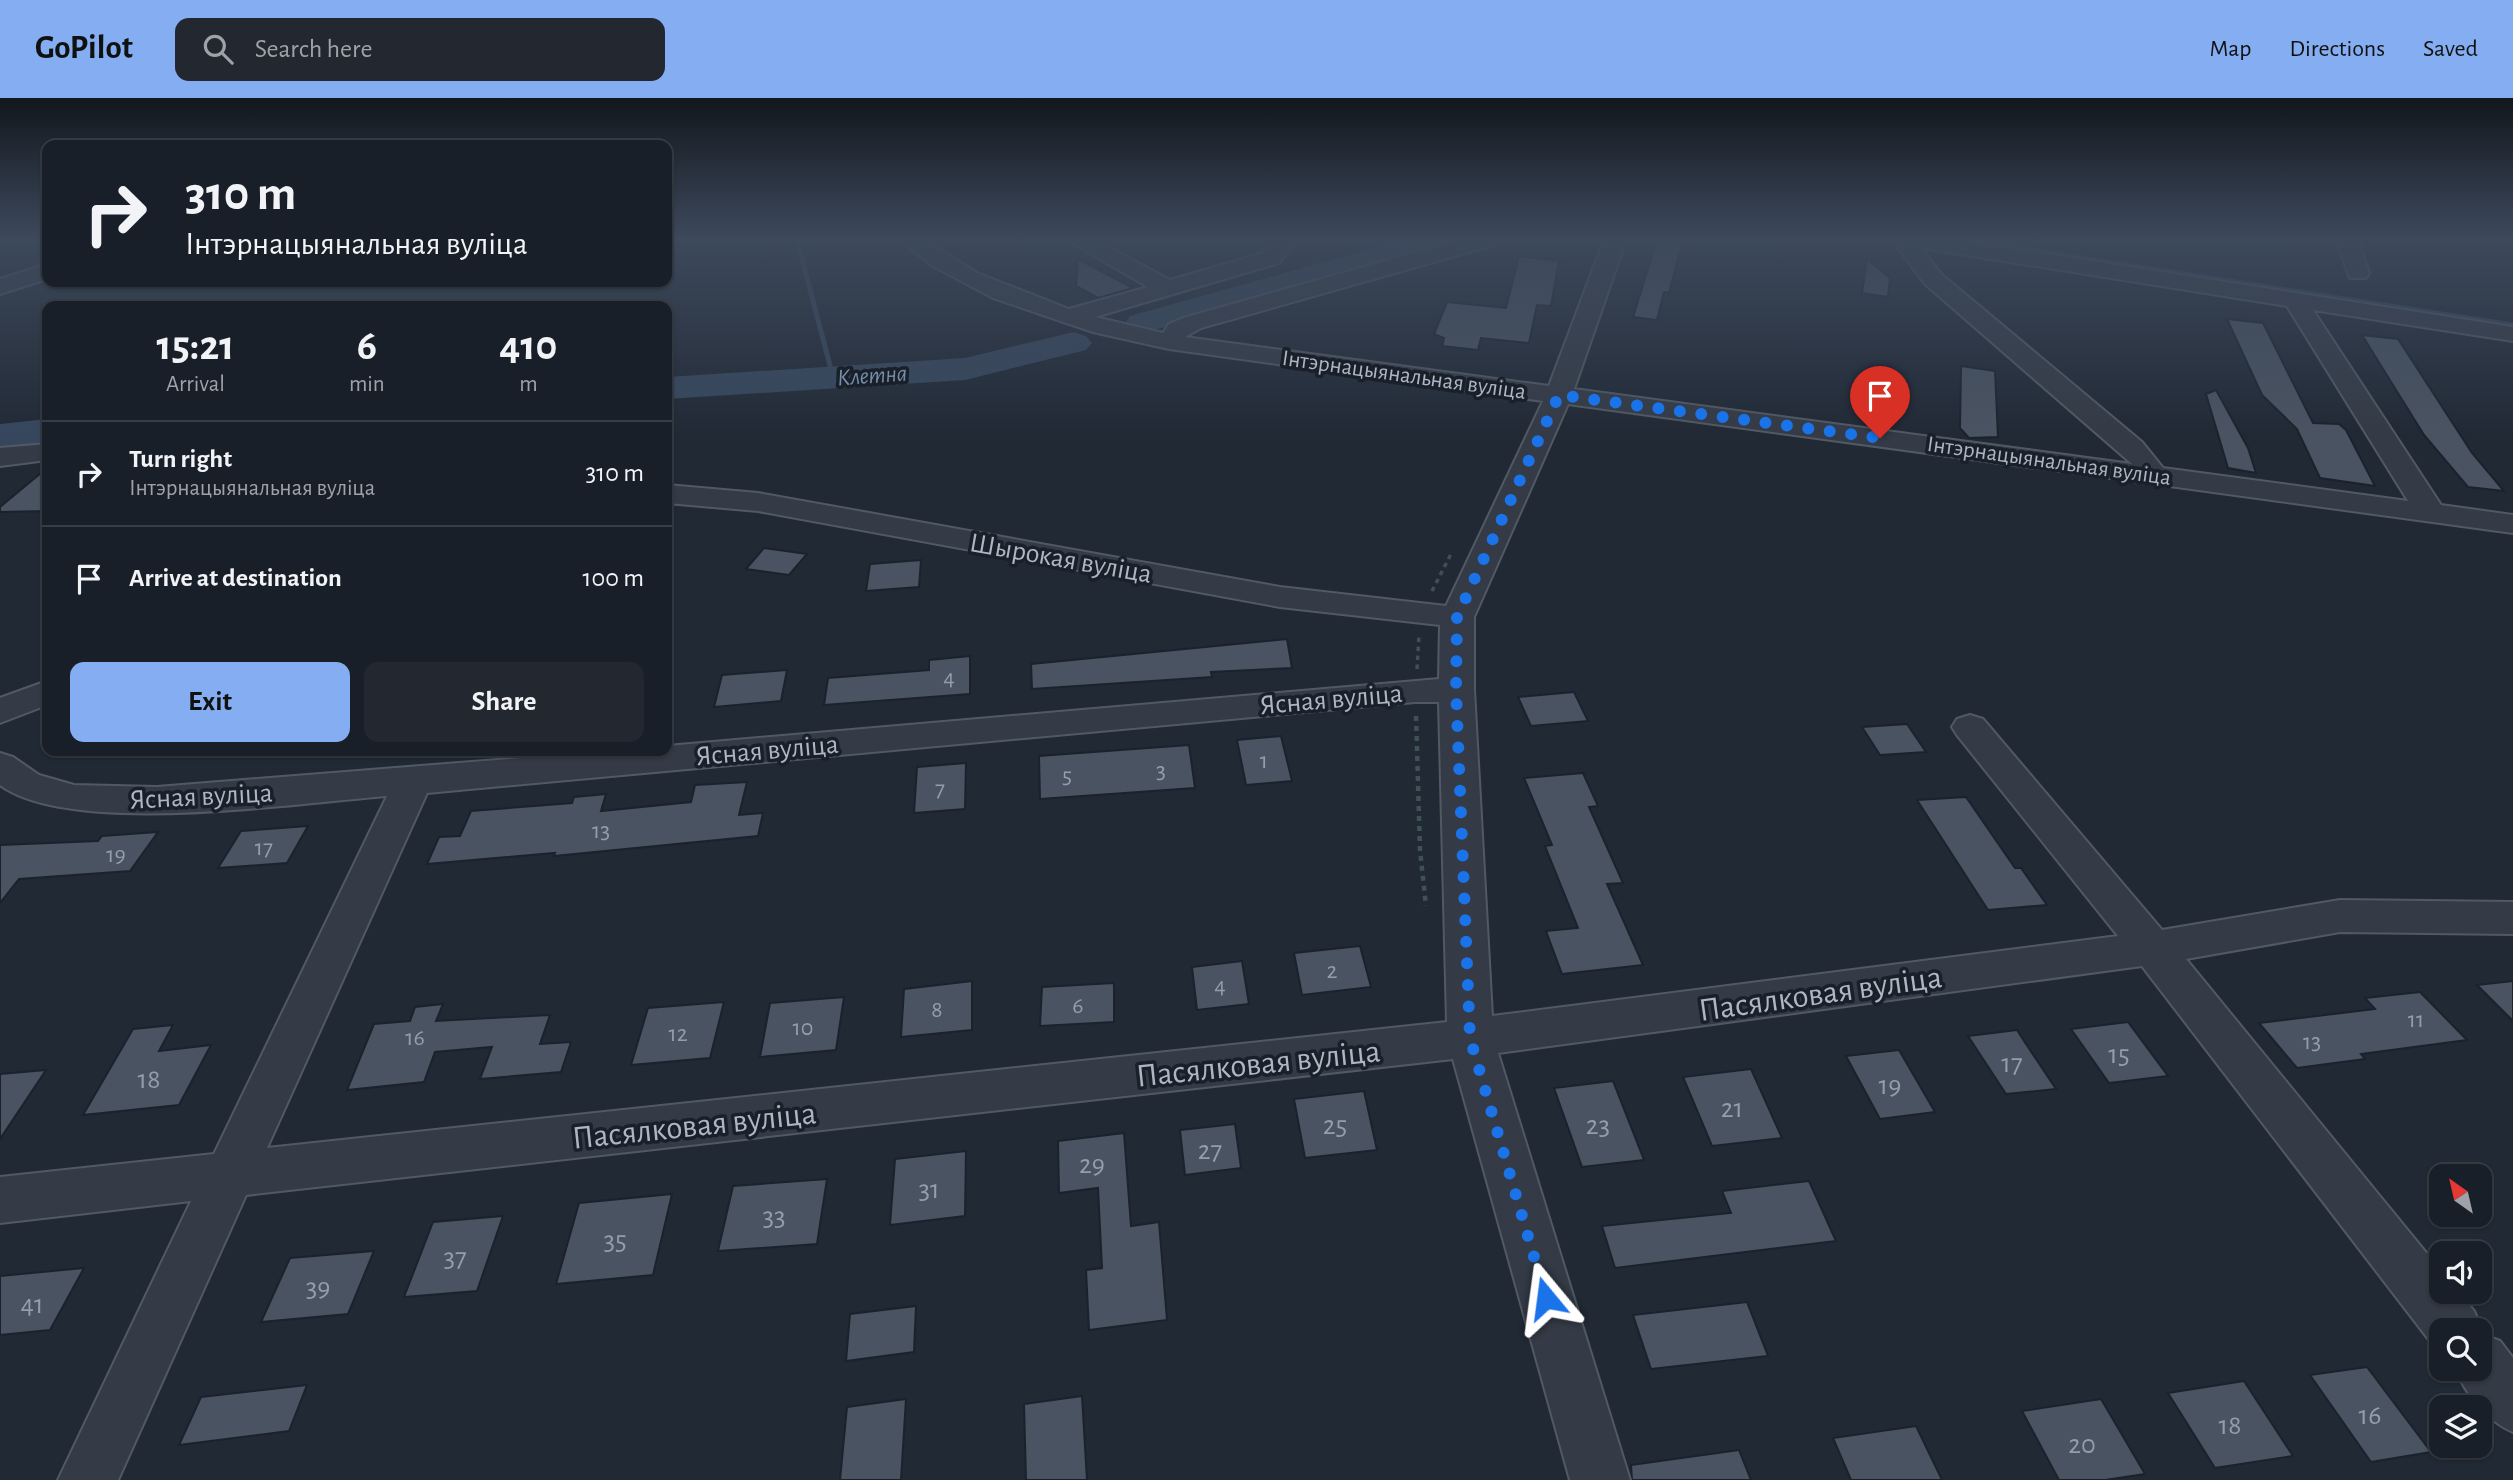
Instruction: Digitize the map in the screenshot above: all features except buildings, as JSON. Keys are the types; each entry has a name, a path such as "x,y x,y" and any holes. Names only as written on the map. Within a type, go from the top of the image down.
{"street":[{"name":"Інтэрнацыянальная вуліца","path":"1037,304 1069,317 1170,342 2513,524"},
{"path":"1069,317 1109,304"},
{"path":"1170,342 1178,329 1192,323 1258,304"},
{"path":"1592,304 1559,395 1457,617 1456,690 1470,1038 1600,1480"},
{"path":"1963,304 2132,448 2143,458 2152,474"},
{"path":"2298,304 2431,513"},
{"path":"2324,304 2513,334"},
{"path":"0,457 42,453"},
{"name":"Шырокая вуліца","path":"672,494 758,502 1280,597 1457,617"},
{"name":"Ясная вуліца","path":"0,766 25,784 74,798 157,800 413,781 1415,691 1456,690"},
{"path":"0,711 42,694"},
{"path":"1970,727 2152,948 2445,1318"},
{"path":"88,1480 413,781"},
{"name":"Пасялковая вуліца","path":"0,1200 1470,1038 2152,948 2340,916 2513,918"},
{"path":"2492,1376 2513,1403"}],"waterway":[{"path":"814,304 833,377"},
{"name":"Клетна","path":"1142,323 1208,304"},
{"path":"2381,304 2513,325"},
{"name":"Клетна","path":"672,388 965,369 1074,343"},
{"name":"Клетна","path":"0,436 42,432"}],"route":[{"path":"1546,1298 1470,1038 1456,690 1457,617 1559,395 1880,438"}]}
